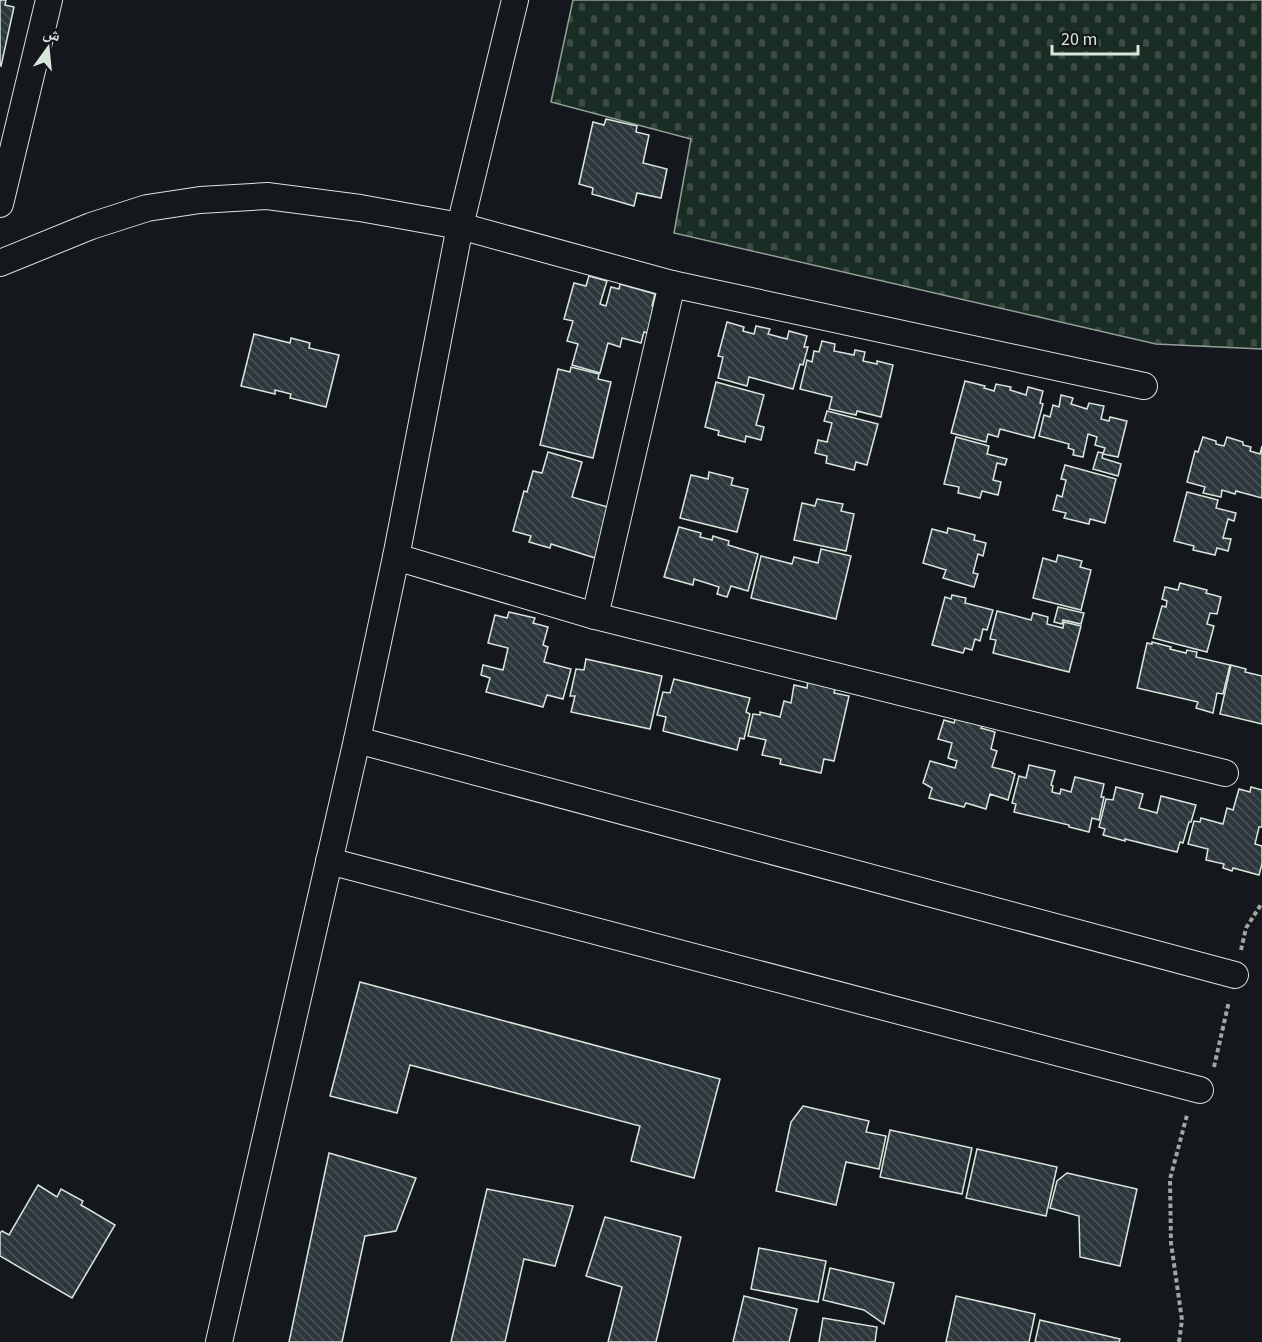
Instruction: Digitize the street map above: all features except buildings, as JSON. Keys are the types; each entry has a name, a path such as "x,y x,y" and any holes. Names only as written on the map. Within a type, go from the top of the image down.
{"street":[{"path":"0,204 49,0"},
{"path":"219,1342 357,740 396,557 460,226 515,0"},
{"path":"0,263 91,226 147,208 200,200 267,196 360,208 460,226 672,284 1144,386"},
{"path":"595,615 672,284"},
{"path":"396,557 595,615 1225,773"},
{"path":"357,740 1235,975"},
{"path":"329,861 1200,1090"}],"path":[{"path":"1179,1342 1182,1320 1171,1243 1170,1179 1189,1108 1214,1069 1246,928 1262,903"}],"green space":[{"path":"573,0 1262,0 1262,349 1156,344 674,233 691,139 551,102"}]}
